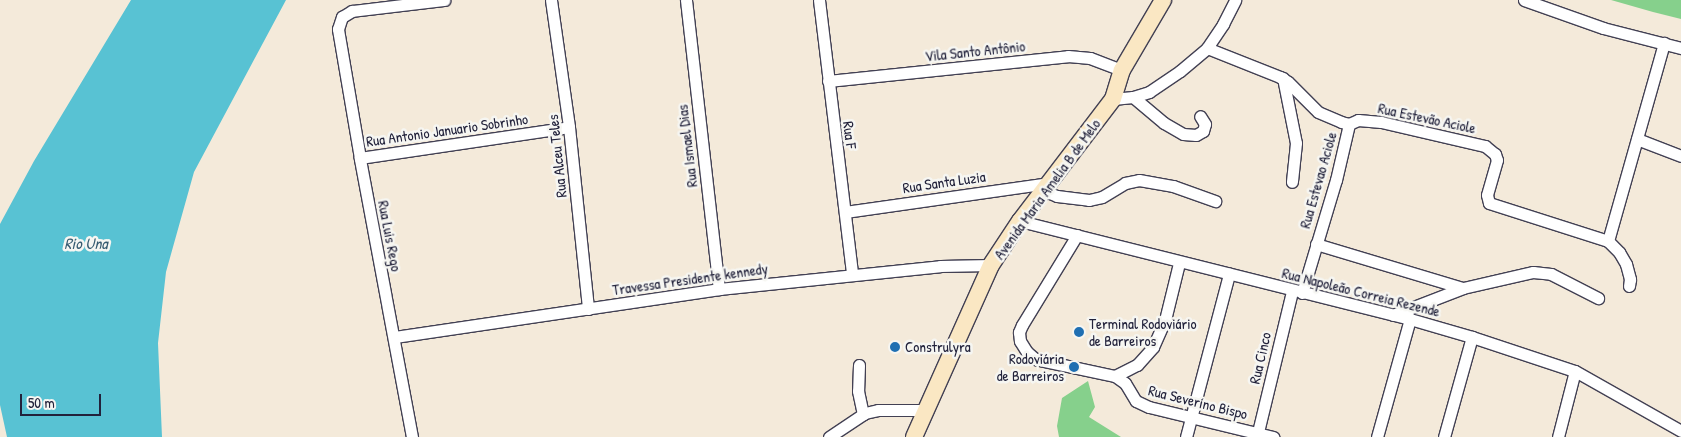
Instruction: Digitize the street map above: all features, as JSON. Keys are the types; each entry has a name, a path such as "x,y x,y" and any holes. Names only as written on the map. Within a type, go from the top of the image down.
{"street":[{"name":"Rua Luis Rego","path":"412,437 360,158 340,42 340,20 352,11 444,0"},
{"name":"Rua Alceu Teles","path":"551,0 569,127 588,309"},
{"name":"Rua Ismael Dias","path":"686,0 718,289"},
{"name":"Rua F","path":"820,0 852,273"},
{"name":"Avenida Maria Amelia B de Melo","path":"914,437 991,265 1020,221 1113,99 1122,70 1163,0"},
{"path":"1113,99 1133,97 1149,92 1168,80 1206,48 1223,24 1235,0"},
{"path":"1524,0 1603,28 1681,48"},
{"path":"1629,286 1630,279 1626,264 1619,252 1608,241 1664,43"},
{"name":"Rua Estevão Aciole","path":"1206,48 1283,78 1318,112 1349,124 1358,120 1381,122 1485,146 1495,154 1497,160 1487,195 1489,203 1608,241"},
{"name":"Vila Santo Antônio","path":"828,81 1068,56 1095,59 1122,70"},
{"path":"1283,78 1296,143 1292,182"},
{"path":"1133,97 1164,123 1183,134 1196,135 1203,131 1205,124 1200,116"},
{"name":"Rua Estevao Aciole","path":"1316,244 1336,180 1349,124"},
{"name":"Rua Antonio Januario Sobrinho","path":"360,158 569,127"},
{"path":"1637,139 1681,156"},
{"path":"1045,187 1057,196 1089,200 1102,196 1125,183 1139,180 1173,186 1215,201"},
{"name":"Rua Santa Luzia","path":"845,212 1045,187"},
{"name":"Rua Napoleão Correia Rezende","path":"1020,221 1179,263 1393,314 1472,337 1575,371 1677,432"},
{"path":"1077,235 1019,332 1020,341 1027,352 1034,358 1115,376 1137,365 1153,347 1165,320 1179,263"},
{"path":"1316,244 1463,288"},
{"name":"Rua Cinco","path":"1258,432 1297,292 1316,244"},
{"name":"Travessa Presidente kennedy","path":"394,337 718,289 852,273 940,266 991,265"},
{"path":"1393,314 1463,288 1541,271 1559,277 1598,298"},
{"path":"1186,437 1229,274"},
{"path":"1377,437 1410,319"},
{"path":"1444,437 1472,337"},
{"path":"860,364 858,391 863,414"},
{"path":"1558,437 1575,371"},
{"name":"Rua Severino Bispo","path":"1115,376 1125,383 1133,398 1140,404 1273,437"},
{"path":"829,437 863,414 878,410 926,410"}],"green space":[{"path":"1611,0 1681,0 1681,19 1653,12"},
{"path":"1088,381 1095,407 1089,417 1121,437 1059,437 1057,426 1062,398"}],"water":[{"name":"Rio Una","path":"131,0 286,0 194,172 166,272 158,343 162,437 7,437 0,405 0,224 34,161"}],"place":[{"name":"Terminal Rodoviário de Barreiros","path":"1079,332"},
{"name":"Construlyra","path":"895,347"},
{"name":"Rodoviária de Barreiros","path":"1074,367"}]}
